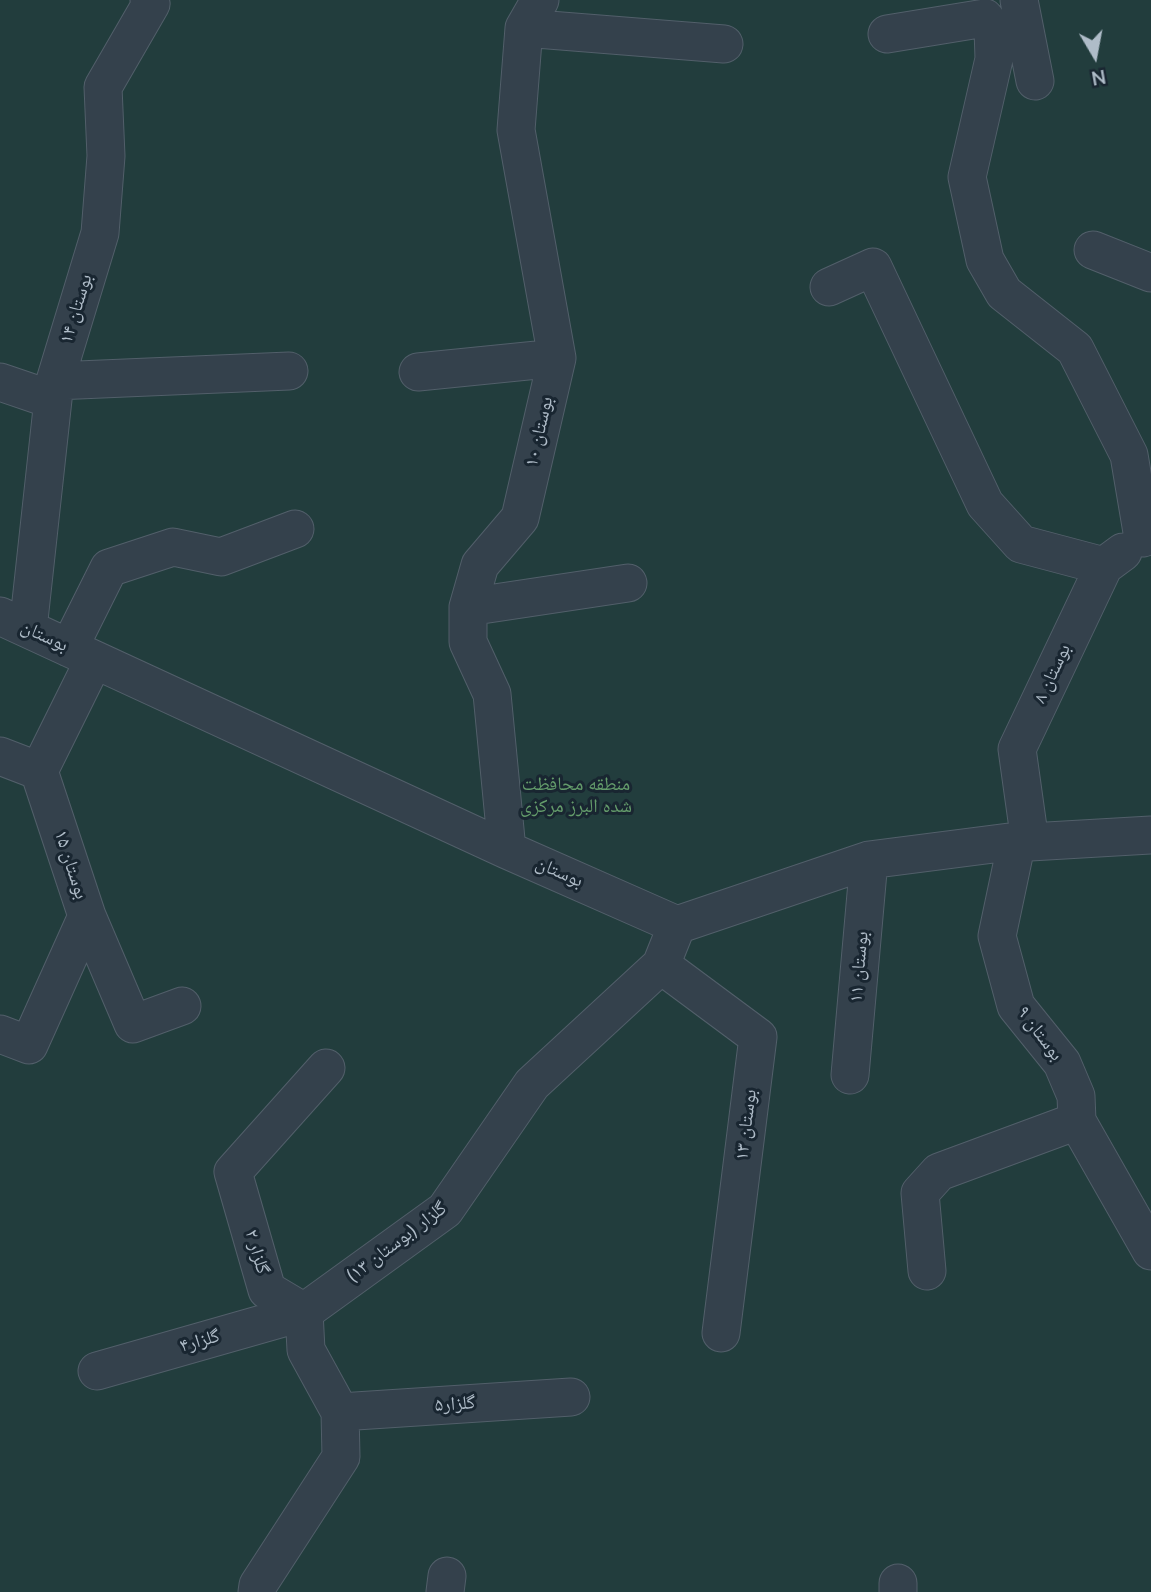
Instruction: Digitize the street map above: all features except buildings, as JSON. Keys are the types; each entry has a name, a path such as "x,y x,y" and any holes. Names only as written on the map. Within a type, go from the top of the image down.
{"street":[{"name":"بوستان ۱۴","path":"14,622 54,391 100,233 106,156 103,87 151,4 149,0"},
{"path":"1019,0 1035,81"},
{"path":"532,14 724,44"},
{"name":"بوستان ۱۰","path":"508,850 492,694 468,642 468,607 480,565 520,518 557,358 516,130 532,14"},
{"path":"887,34 985,18 993,28 994,59 967,177 985,260 1004,293 1075,349 1129,455 1147,536"},
{"path":"1093,250 1151,273"},
{"path":"829,287 873,267 985,504 1021,544 1104,566"},
{"path":"418,372 557,358"},
{"path":"0,382 54,391 289,371"},
{"path":"0,756 39,771 109,568 173,547 221,556 295,529"},
{"name":"بوستان ۸","path":"1024,842 1017,749 1104,566 1147,536"},
{"path":"468,607 628,583"},
{"name":"بوستان","path":"14,622 677,925"},
{"name":"بوستان ۱۵","path":"39,771 87,916 133,1024 182,1006"},
{"path":"677,925 869,860 1024,842 1151,835"},
{"name":"بوستان ۹","path":"1024,842 997,936 1016,1006 1062,1063 1076,1096 1077,1121 1148,1237"},
{"name":"بوستان ۱۱","path":"850,1075 869,860"},
{"path":"0,1034 29,1045 87,916"},
{"name":"گلزار (بوستان ۱۳)","path":"303,1312 445,1210 532,1084 661,965 677,925"},
{"name":"بوستان ۱۳","path":"661,965 758,1037 721,1333"},
{"name":"گلزار ۲","path":"303,1312 267,1290 233,1172 326,1068"},
{"path":"927,1271 920,1193 939,1172 1077,1121"},
{"path":"257,1592 258,1585 341,1457 340,1412 306,1350 303,1312"},
{"name":"گلزار۴","path":"97,1371 303,1312"},
{"name":"گلزار۵","path":"340,1412 571,1397"}],"green space":[{"name":"منطقه محافظت شده البرز مرکزی","path":"0,0 1151,0 1151,1592 0,1592"}]}
